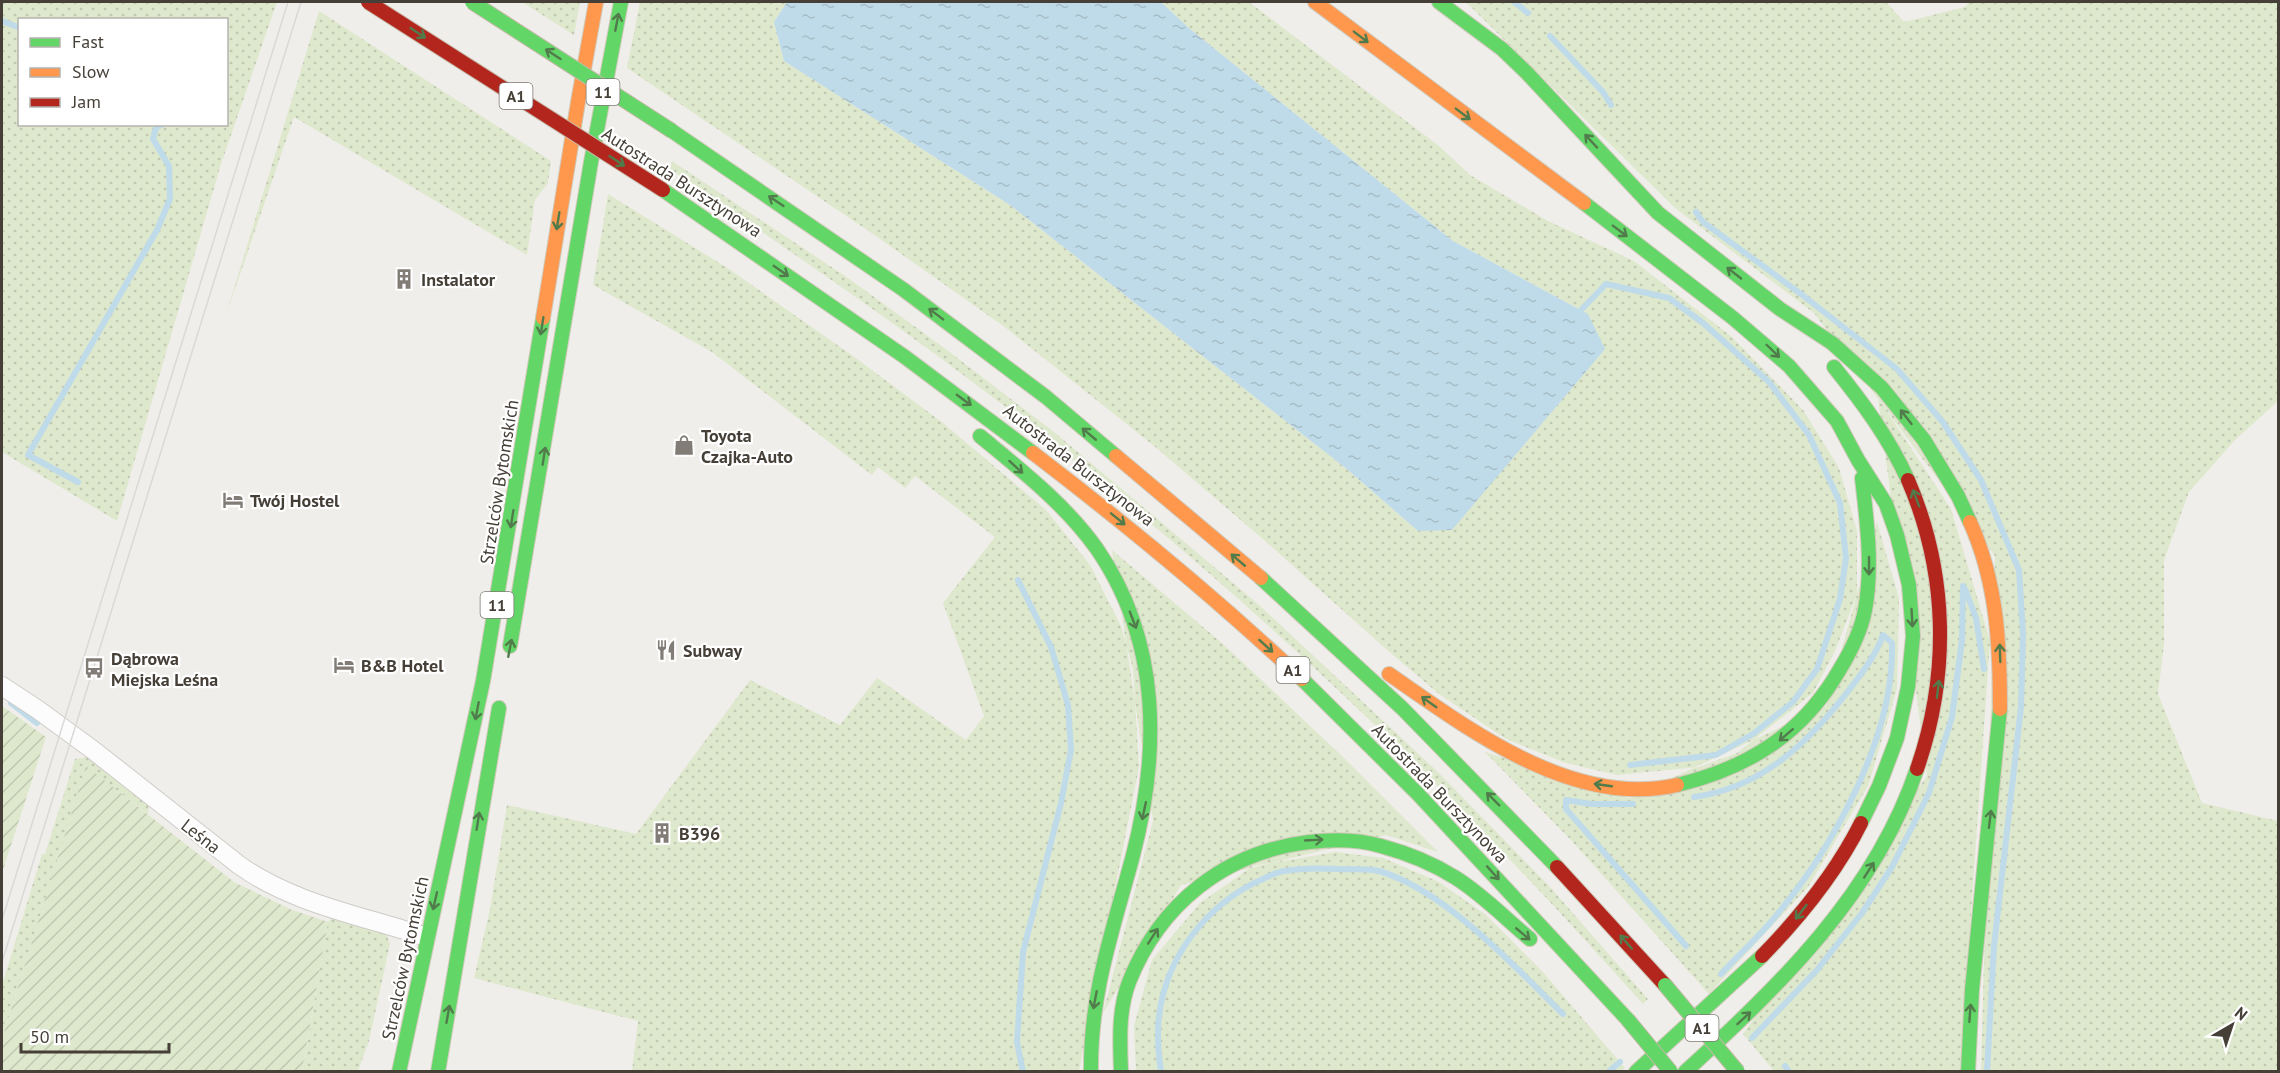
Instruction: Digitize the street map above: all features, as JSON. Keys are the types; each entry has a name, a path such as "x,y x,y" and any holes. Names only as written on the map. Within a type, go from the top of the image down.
{"main road":[{"name":"Autostrada Bursztynowa","path":"368,2 663,190 1009,432 1124,524 1213,598 1287,665 1431,805 1628,1020 1671,1071"},
{"name":"Autostrada Bursztynowa","path":"472,2 672,131 904,290 1046,397 1283,597 1403,709 1511,818 1590,901 1738,1071"},
{"name":"Strzelców Bytomskich","path":"399,1071 426,937 462,785 482,686 510,532 566,173 596,2"},
{"name":"11","path":"507,663 544,461 597,122 621,2"},
{"path":"1314,2 1636,244 1766,345 1791,369 1837,422 1882,498 1898,538 1913,618 1910,668 1900,728 1889,763 1847,848 1798,917 1729,990 1636,1071"},
{"path":"1439,2 1502,49 1527,73 1658,213 1780,309 1832,344 1858,365 1882,388 1924,440 1958,496 1973,529 1990,585 1998,624 2000,711 1972,990 1968,1071"},
{"path":"1685,1071 1746,1016 1781,980 1818,939 1867,874 1899,817 1925,753 1939,685 1942,628 1938,575 1926,525 1912,486 1892,446 1861,399 1780,309"},
{"path":"916,366 957,414"},
{"path":"971,428 1066,512 1098,551 1114,576 1125,600 1146,660 1154,723 1150,779 1132,857 1101,967 1089,1043 1091,1071"},
{"path":"1283,597 1484,739 1516,757 1565,776 1597,784 1656,788 1703,779 1766,751 1806,718 1831,686 1857,636 1865,610 1869,576 1869,543 1861,466"},
{"path":"438,1071 501,698"},
{"path":"1121,1071 1120,1030 1131,976 1162,922 1185,896 1214,873 1251,854 1280,844 1311,840 1354,840 1407,853 1458,879 1628,1020"}],"street":[{"name":"Leśna","path":"2,687 86,745 260,879 300,897 426,937"}],"green space":[{"path":"2,2 277,2 221,164 117,521 2,452"},
{"path":"522,2 580,2 574,35"},
{"path":"640,2 787,2 774,22 784,61 1010,205 1348,470 1418,531 1588,314 1453,241 1190,29 1161,2 1249,2 1439,146 1470,175 1548,221 1634,261 1732,337 1803,410 1839,468 1857,531 1857,594 1835,651 1813,693 1737,753 1699,767 1617,775 1566,763 1506,739 1439,694 1153,445 1006,328 873,234 627,68"},
{"path":"1466,2 1886,2 1904,22 1965,7 1969,2 2278,2 2278,401 2234,441 2189,492 2164,560 2164,644 2158,694 2202,803 2278,821 2278,1071 1981,1071 1995,556 1814,313 1675,208"},
{"path":"319,11 551,161 548,183 535,200 527,255 294,117 225,318"},
{"path":"672,161 848,278 943,347 1054,432 1258,604 1439,773 1550,887 1648,999 1643,1004 1509,858 1385,734 1223,585 1110,490 1007,408 864,303 670,169"},
{"path":"608,194 729,269 853,356 943,423 1046,510 1090,565 1121,626 1133,669 1139,767 1079,1071 632,1071 638,1021 474,978 490,909 507,805 636,834 750,680 840,725 877,678 966,740 984,716 943,603 995,537 915,476 905,488 878,467 872,475 712,352 593,285"},
{"path":"1878,398 1951,509 1990,641 1960,1071 1774,1071 1743,1034 1927,776"},
{"path":"1877,522 1899,598 1897,689 1868,786 1808,887 1709,994 1570,839 1485,752 1629,798 1826,706"},
{"path":"1112,550 1223,644 1342,756 1438,852 1386,835 1181,885 1103,1013 1153,821"},
{"path":"2,706 46,737 2,873"},
{"path":"89,757 149,803 148,814 86,767 2,1039 2,985 42,854 45,854 75,759"},
{"path":"86,766 234,882 290,909 328,922 302,1071 2,1071 2,1039"},
{"path":"1336,852 1383,858 1439,882 1486,915 1542,971 1625,1068 1620,1072 1136,1072 1134,1026 1152,960 1200,903 1253,866"},
{"path":"333,917 386,933 390,944 369,1041 358,1071 302,1072 328,922"}],"water":[{"path":"787,2 1161,2 1190,29 1453,241 1588,314 1605,349 1452,530 1418,531 1348,470 1010,205 784,61 774,22"}],"waterway":[{"path":"1514,2 1528,13"},
{"path":"2,21 18,27"},
{"path":"1550,36 1603,92 1611,105"},
{"path":"78,482 28,455 157,230 170,199 169,166 153,139 156,128 160,126"},
{"path":"1696,212 1703,222 1897,369 1942,421 1981,480 2019,570 2023,634 2021,707 1994,946 1987,1072"},
{"path":"1581,310 1606,284 1669,298 1703,323 1769,382 1809,435 1840,503 1846,558 1840,599 1817,669 1793,702 1753,734 1716,755 1630,765"},
{"path":"1018,580 1051,647 1068,705 1071,750 1061,803 1023,952 1017,1042 1023,1072"},
{"path":"1752,1038 1817,970 1862,913 1892,867 1929,793 1952,717 1962,640 1963,586"},
{"path":"1965,589 1976,618 1984,669"},
{"path":"1694,797 1719,792 1741,784 1782,760 1834,709 1868,664 1883,635 1892,643 1890,679 1883,717 1870,755 1836,829 1792,896 1721,974"},
{"path":"11,703 37,723"},
{"path":"1633,804 1591,804 1566,800 1566,809 1686,946"},
{"path":"1161,1072 1158,1031 1161,1001 1170,973 1189,939 1201,924 1230,898 1270,875 1290,870 1317,868 1369,870 1379,871 1404,881 1454,912 1478,932 1563,1014"},
{"path":"1608,1072 1620,1062"},
{"path":"1785,1066 1789,1072"}],"tram line":[{"path":"2,920 288,2"},
{"path":"2,962 301,2"}],"traffic: fast":[{"path":"472,2 672,131"},
{"path":"510,646 591,162 621,2"},
{"path":"1439,2 1502,49 1527,73 1658,213 1780,309 1832,343 1882,388 1924,440 1958,496 1970,522"},
{"path":"672,131 904,290 1046,397 1116,456"},
{"path":"663,190 905,357 1033,453"},
{"path":"1584,203 1733,318 1789,366 1837,421 1886,504 1897,535 1909,585 1913,636 1908,687 1897,738 1879,786 1861,823"},
{"path":"399,1072 483,681 543,318"},
{"path":"1834,367 1875,421 1908,480"},
{"path":"980,436 1057,503 1097,549 1118,585 1133,622 1144,660 1149,700 1150,739 1147,779 1132,859 1098,990 1091,1072"},
{"path":"1677,785 1727,769 1771,745 1809,712 1840,669 1852,648 1863,618 1869,577 1862,478"},
{"path":"1261,578 1403,709 1557,867"},
{"path":"1302,679 1418,794 1628,1020"},
{"path":"438,1072 499,708"},
{"path":"1968,1072 1972,990 2000,709"},
{"path":"1685,1072 1755,1006 1821,935 1850,897 1876,857 1899,814 1917,769"},
{"path":"1121,1072 1123,1004 1129,982 1142,954 1158,929 1177,906 1199,886 1223,870 1250,857 1278,848 1327,840 1363,842 1391,849 1439,868 1456,878 1485,899 1530,939"},
{"path":"1636,1072 1762,956"},
{"path":"1665,985 1738,1072"},
{"path":"1628,1020 1671,1072"}],"traffic: slow":[{"path":"543,318 596,2"},
{"path":"1315,2 1584,203"},
{"path":"1033,453 1170,563 1302,679"},
{"path":"1116,456 1261,578"},
{"path":"1970,522 1986,567 1995,614 2000,709"},
{"path":"1389,674 1488,740 1561,775 1600,786 1638,789 1677,785"}],"traffic: jam":[{"path":"368,2 663,190"},
{"path":"1908,480 1931,551 1940,624 1935,697 1928,733 1917,769"},
{"path":"1762,956 1816,894 1861,823"},
{"path":"1557,867 1665,985"}],"place":[{"name":"Instalator","path":"404,279"},
{"name":"Toyota Czajka-Auto","path":"684,445"},
{"name":"Twój Hostel","path":"233,500"},
{"name":"Subway","path":"666,650"},
{"name":"B&B Hotel","path":"344,665"},
{"name":"Dąbrowa Miejska Leśna","path":"94,668"},
{"name":"B396","path":"662,833"}]}
